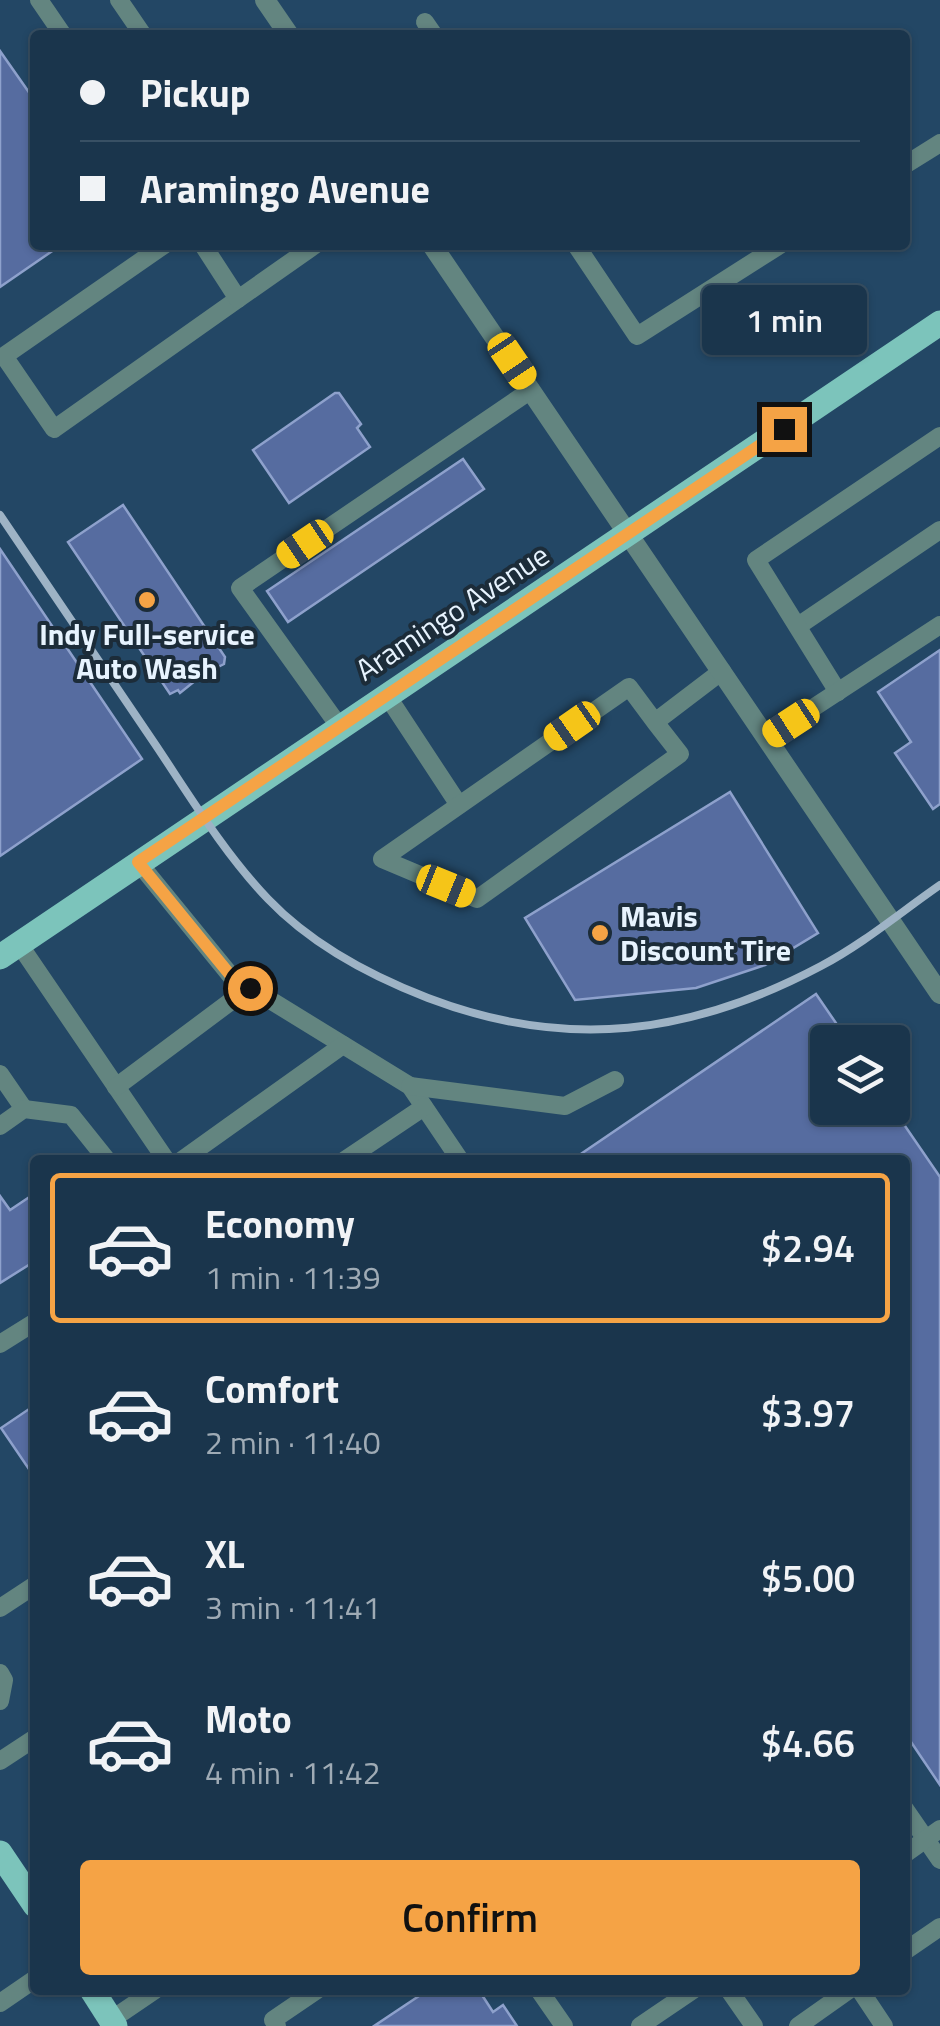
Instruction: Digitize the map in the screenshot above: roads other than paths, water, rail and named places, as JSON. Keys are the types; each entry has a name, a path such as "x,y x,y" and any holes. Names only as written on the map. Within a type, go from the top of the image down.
{"main road":[{"name":"Aramingo Avenue","path":"10,950 940,323"},
{"path":"0,1852 30,1897"},
{"path":"95,1995 113,2023"}],"street":[{"path":"265,0 286,30"},
{"path":"435,250 940,994"}],"lane":[{"path":"39,0 60,30"},
{"path":"119,0 140,30"},
{"path":"910,162 940,143"},
{"path":"157,250 4,356 54,429 238,299 289,252"},
{"path":"206,250 238,299"},
{"path":"579,250 638,336 772,250"},
{"path":"339,726 240,588 532,390"},
{"path":"838,692 756,560 940,436"},
{"path":"798,626 940,530"},
{"path":"767,738 940,625"},
{"path":"654,722 722,671"},
{"path":"628,687 654,722 680,754 478,899 382,859 628,687"},
{"path":"386,694 459,805"},
{"path":"138,862 231,976 410,1086 565,1106 615,1080"},
{"path":"10,950 116,1087 163,1155"},
{"path":"116,1087 250,988"},
{"path":"189,1155 343,1045"},
{"path":"0,1074 24,1108"},
{"path":"410,1086 457,1155"},
{"path":"0,1126 24,1108 71,1115 103,1155"},
{"path":"353,1155 424,1108"},
{"path":"0,1344 30,1325"},
{"path":"0,1608 30,1588"},
{"path":"0,1673 4,1680 0,1701"},
{"path":"0,1761 30,1741"},
{"path":"910,1813 933,1834 940,1860"},
{"path":"910,1850 933,1834"},
{"path":"910,1949 937,1935"},
{"path":"0,2003 30,1982"},
{"path":"113,2023 149,1995"},
{"path":"277,2026 273,2020 310,1995"},
{"path":"542,1995 564,2026"},
{"path":"640,2026 686,1995"},
{"path":"732,1995 754,2026"},
{"path":"798,2026 842,1995"},
{"path":"863,1995 884,2026"}],"railway":[{"path":"0,515 209,825 252,882 322,944 385,980 428,998 479,1015 530,1025 628,1028 676,1020 724,1008 821,966 940,885"}],"place":[{"name":"Indy Full-service Auto Wash","path":"147,600"},
{"name":"Mavis Discount Tire","path":"600,933"}]}
